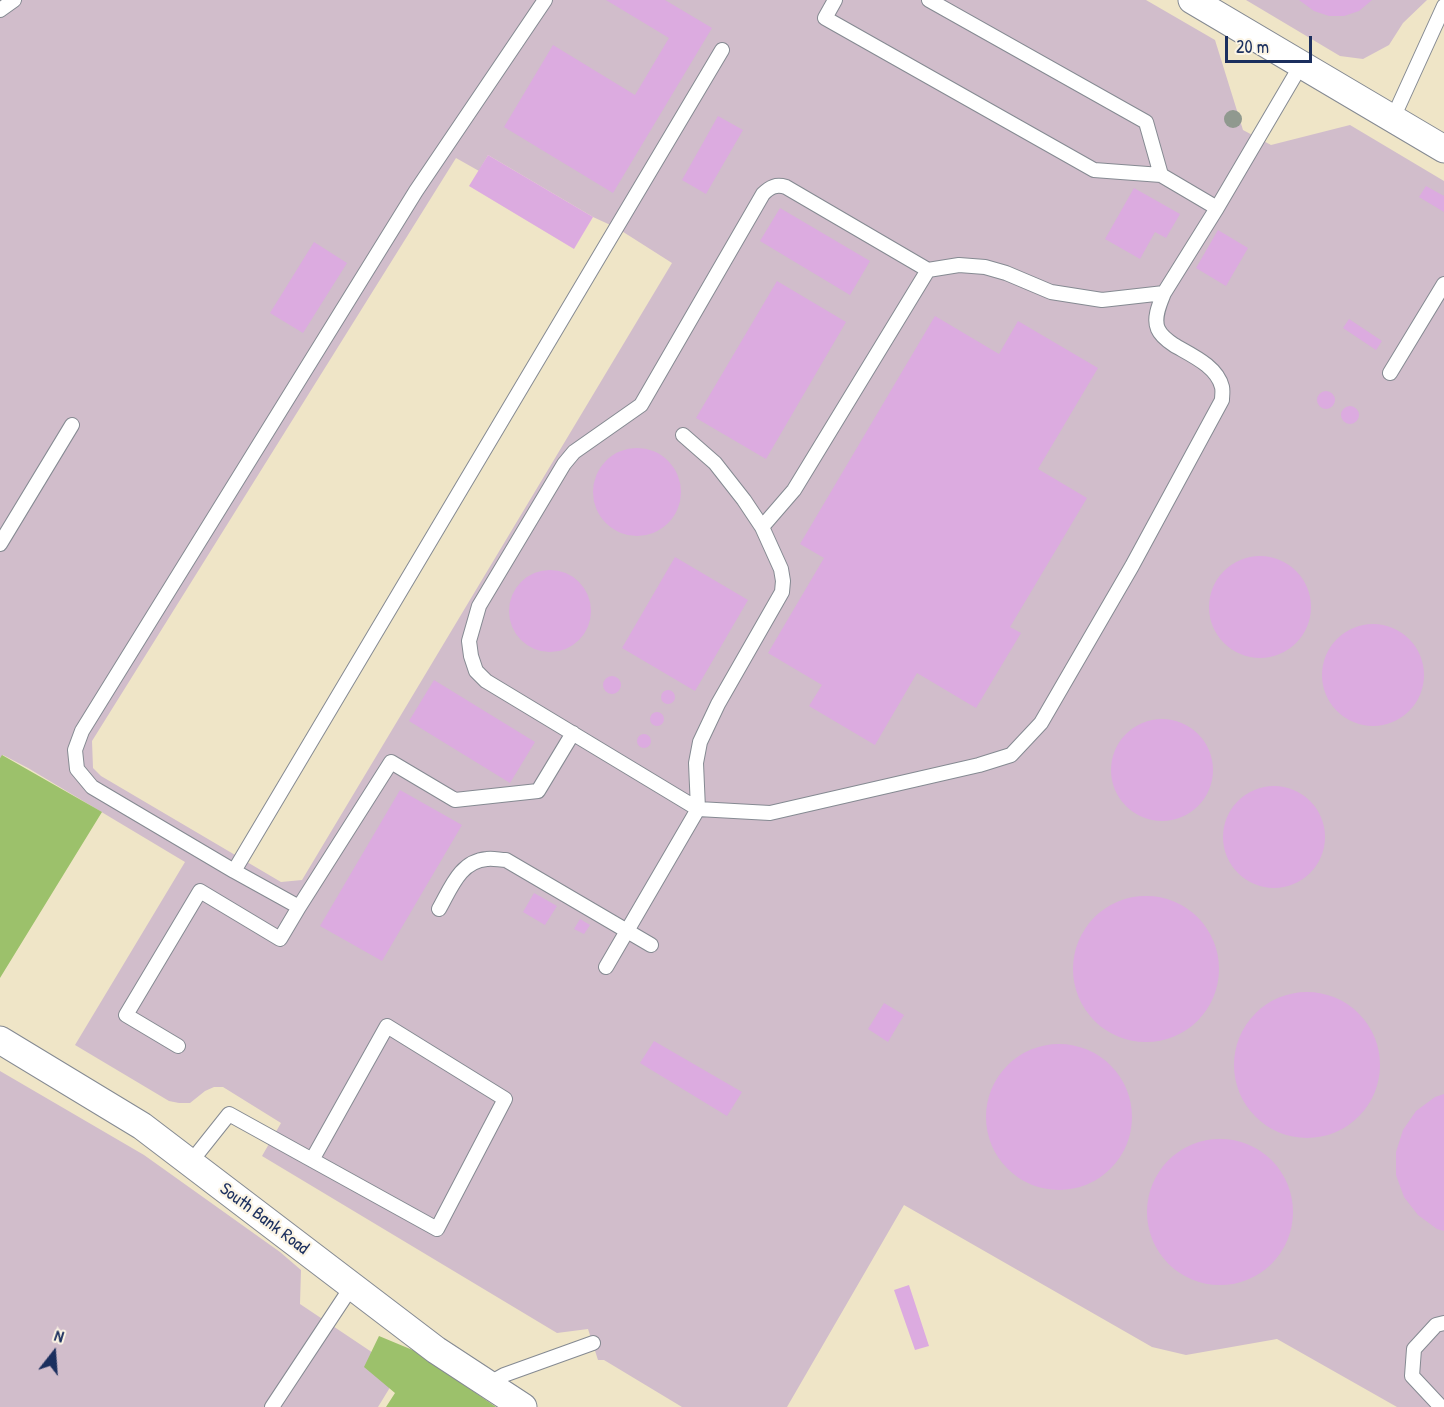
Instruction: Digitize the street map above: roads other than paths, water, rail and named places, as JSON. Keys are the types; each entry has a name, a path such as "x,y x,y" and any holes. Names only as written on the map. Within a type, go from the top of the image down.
{"street":[{"path":"1192,0 1444,149"},
{"name":"South Bank Road","path":"0,1040 142,1126 436,1350 523,1407"}],"lane":[{"path":"0,10 14,0"},
{"path":"299,907 92,787 77,769 75,750 82,731 416,191 545,0"},
{"path":"836,0 825,18 1094,170 1161,175 1217,208"},
{"path":"929,0 1146,122 1161,175"},
{"path":"1393,118 1444,6"},
{"path":"234,871 722,50"},
{"path":"1164,293 1102,300 1051,292 1006,273 985,267 959,265 928,270 786,187 778,185 769,188 763,194 641,405 574,452 564,464 479,606 469,641 476,671 486,681 698,809 770,813 980,765 1011,755 1041,723 1222,400 1223,388 1218,375 1208,366 1166,340 1158,329 1159,306 1164,293 1301,65"},
{"path":"762,527 794,490 928,270"},
{"path":"1390,373 1444,284"},
{"path":"0,544 72,425"},
{"path":"606,967 698,809 696,763 700,742 718,704 782,592 781,569 762,527 715,463 683,435"},
{"path":"178,1046 126,1015 200,891 280,939 392,762 455,800 538,791 573,733"},
{"path":"439,909 462,870 474,862 487,859 506,860 651,945"},
{"path":"190,1163 229,1114 436,1229 506,1099 387,1026 312,1160"},
{"path":"272,1407 352,1286"},
{"path":"1441,1407 1412,1376 1414,1349 1436,1325 1444,1323"},
{"path":"488,1384 504,1375 593,1343"}]}
